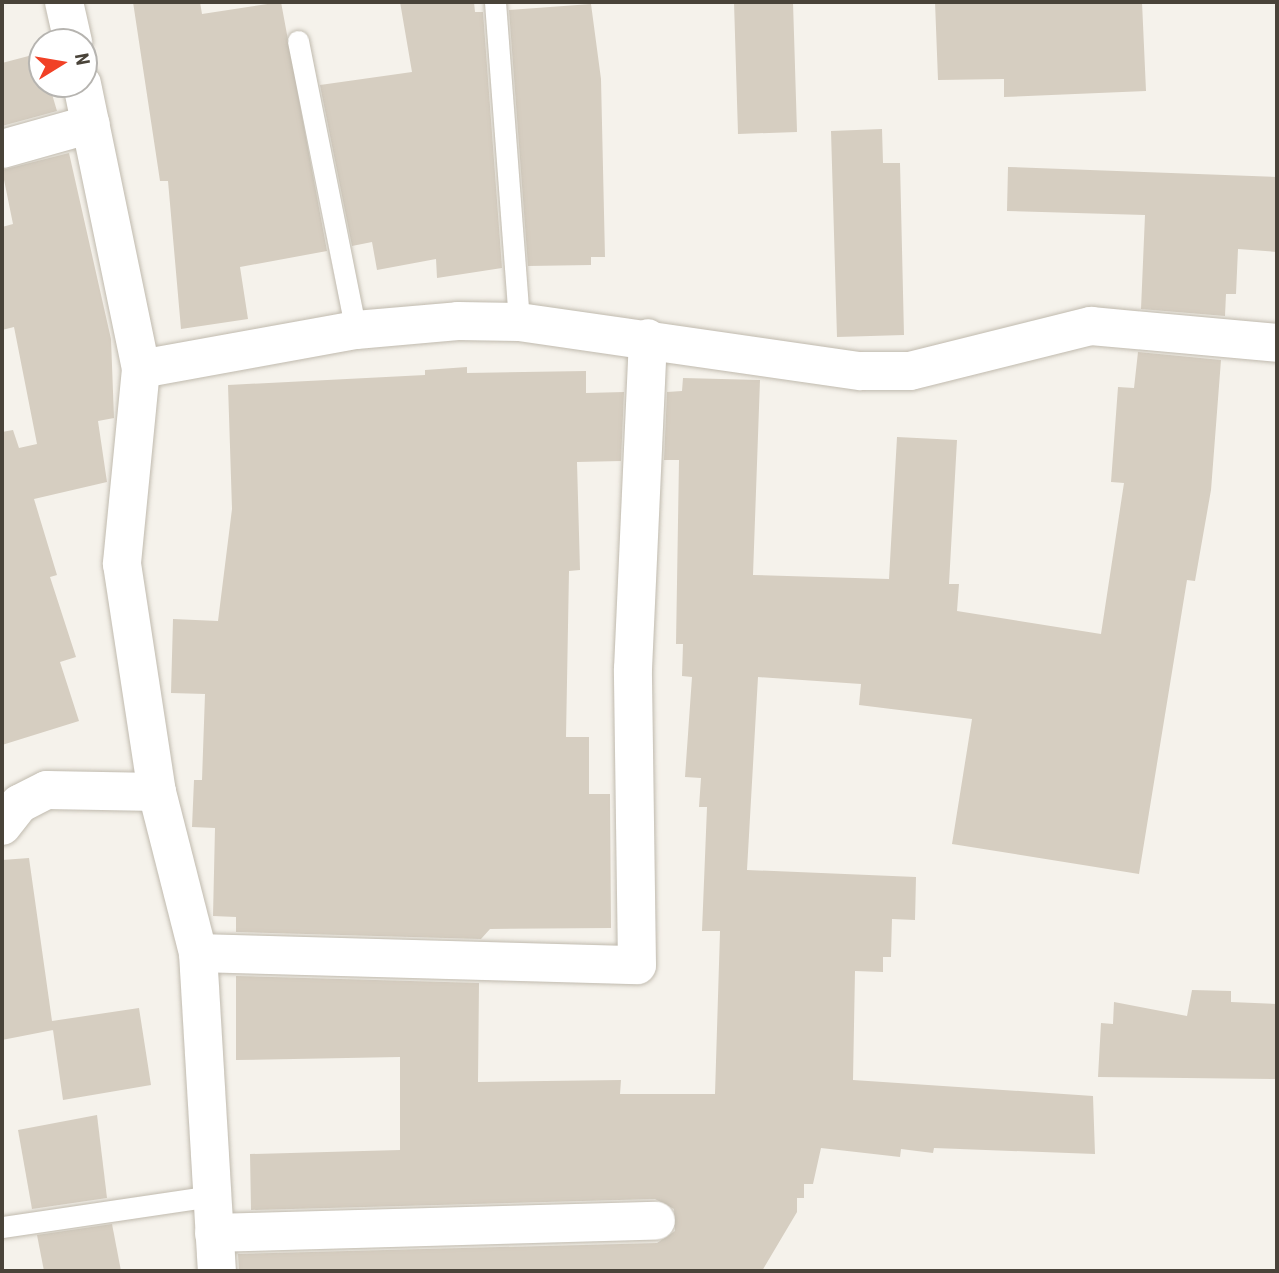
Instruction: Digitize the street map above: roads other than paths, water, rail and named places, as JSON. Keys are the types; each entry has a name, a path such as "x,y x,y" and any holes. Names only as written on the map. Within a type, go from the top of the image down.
{"street":[{"path":"64,2 70,28"},
{"path":"85,98 141,369 122,564 157,792 198,953 217,1271"},
{"path":"2,149 91,124"},
{"path":"141,369 356,330 519,322 648,338 861,371 910,370 1091,326 1277,343"},
{"path":"198,953 637,965 633,669 648,338"},
{"path":"2,826 19,804 47,790 157,792"},
{"path":"212,1214 656,1221"}],"lane":[{"path":"495,2 519,322"},
{"path":"299,41 356,330"},
{"path":"2,1227 212,1214"}]}
